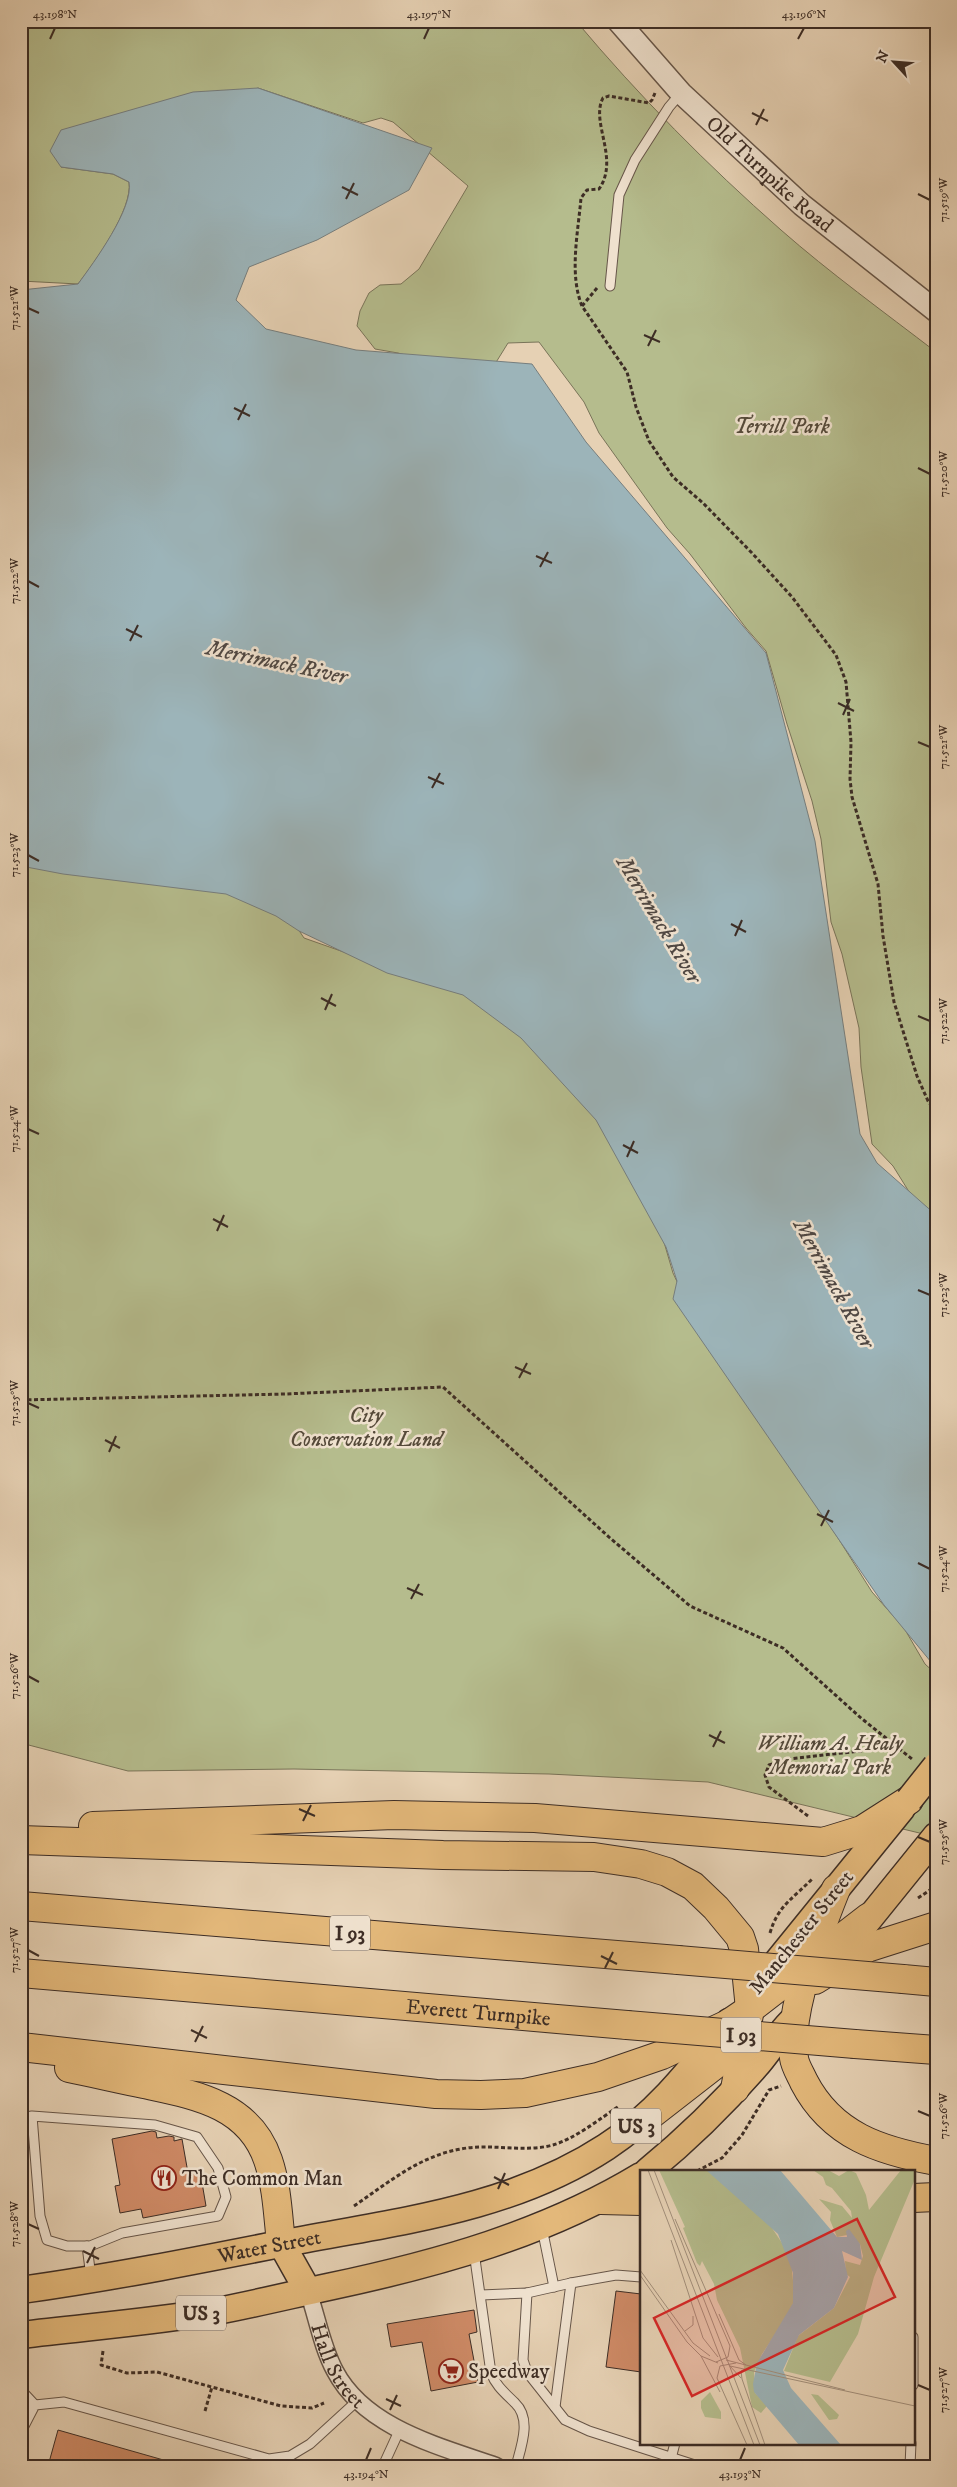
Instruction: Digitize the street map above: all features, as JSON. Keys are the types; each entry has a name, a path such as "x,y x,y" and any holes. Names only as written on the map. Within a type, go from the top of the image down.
{"highway":[{"path":"21,1828 394,1815 535,1818 823,1842 862,1830 909,1800"},
{"path":"21,1840 443,1855 594,1858 641,1864 667,1872 693,1886 716,1908 740,1937 744,1949 750,2002 716,2064 634,2111"},
{"path":"826,1882 814,1973 797,2015 794,2059 812,2097 832,2120 862,2140 895,2154 936,2161"},
{"name":"I 93","path":"21,1906 936,1982"},
{"path":"21,2047 436,2094 481,2096 525,2093 598,2077 735,2031 814,1973 869,1917"},
{"path":"750,2002 868,1948 936,1926"},
{"name":"Everett Turnpike","path":"21,1974 627,2026 936,2050"},
{"path":"735,2031 735,2088"},
{"path":"21,2058 200,2096 222,2106 242,2121 257,2138 268,2160 275,2192 281,2244"},
{"path":"914,2198 936,2197"},
{"path":"601,2200 640,2201"}],"main road":[{"name":"Manchester Street","path":"750,2002 826,1882 909,1800 928,1766"},
{"name":"Manchester Street","path":"869,1917 936,1836"},
{"name":"US 3","path":"649,2170 724,2103 735,2088 757,2066 797,2015 814,1973"},
{"name":"Water Street","path":"21,2290 91,2280 430,2216 515,2192 542,2182 605,2148 634,2111"},
{"name":"US 3","path":"21,2335 216,2311 399,2272 474,2250 542,2226 601,2200 640,2177"},
{"name":"Hall Street","path":"281,2244 308,2291"}],"street":[{"name":"Old Turnpike Road","path":"618,21 681,93 802,205 936,311"},
{"name":"Hall Street","path":"308,2291 334,2371 357,2401 400,2430 496,2466"}],"lane":[{"path":"610,286 619,195 639,154 669,107 681,93"},
{"path":"21,2118 32,2116 163,2127 198,2137 218,2168 226,2197 218,2216 122,2233 87,2246 67,2246 47,2240 40,2216 32,2116"},
{"path":"542,2226 554,2287"},
{"path":"87,2246 91,2280"},
{"path":"474,2250 491,2373 495,2384 518,2405 522,2414 524,2426 522,2444 516,2466"},
{"path":"481,2295 527,2294 571,2283 616,2275 640,2277"},
{"path":"555,2407 571,2283"},
{"path":"527,2294 523,2360 526,2372 565,2420 670,2462 698,2466"},
{"path":"21,2390 35,2405"},
{"path":"21,2408 64,2402 268,2462 290,2456 310,2444 357,2401"},
{"path":"21,2432 35,2405"},
{"path":"383,2466 400,2430"},
{"path":"670,2462 675,2444"},
{"path":"910,2466 911,2444"}],"path":[{"path":"655,93 649,103 609,96 603,98 599,106 606,149 606,175 599,189 587,190 581,198 575,278 577,294 582,306 627,372 636,407 649,441 673,477 703,503 752,553 792,597 836,655 846,682 851,742 850,779 852,797 878,884 883,936 894,1002 917,1076 928,1101 936,1112"},
{"path":"582,306 599,286"},
{"path":"21,1400 286,1394 443,1387 610,1538 690,1606 783,1648 861,1718 897,1747 928,1766"},
{"path":"809,1817 770,1787 765,1776 769,1764 788,1758 897,1747"},
{"path":"768,1939 775,1917 787,1901 826,1882"},
{"path":"699,2170 722,2158 742,2135 769,2090 788,2083"},
{"path":"349,2209 412,2166 461,2149 530,2148 554,2145 588,2127 634,2111"},
{"path":"103,2351 101,2365 127,2373 157,2372 280,2406 312,2408 324,2402"},
{"path":"205,2411 212,2387"}],"green space":[{"name":"Terrill Park","path":"21,21 576,21 649,103 700,155 781,230 857,292 936,352 936,1221 921,1211 893,1166 872,1144 861,1067 859,1028 842,954 831,922 821,839 812,801 766,651 746,628 690,554 667,528 599,433 584,402 539,342 508,343 490,372 437,365 398,353 375,349 357,326 360,311 369,293 380,285 401,284 419,269 468,186 393,122 381,118 363,123 258,88 61,167 113,174 129,182 129,193 125,206 111,235 94,263 78,284 21,281"},
{"name":"City Conservation Land","path":"21,849 98,851 286,911 304,938 372,962 451,984 573,1060 652,1201 673,1273 700,1331 872,1592 904,1628 925,1664 936,1674 936,1837 708,1782 549,1774 294,1769 128,1771 21,1743"}],"water":[{"name":"Merrimack River","path":"258,88 432,148 409,190 317,240 249,267 236,300 266,329 356,350 532,364 586,442 766,653 815,841 860,1134 877,1163 936,1215 936,1668 884,1605 673,1299 677,1281 666,1247 596,1120 521,1038 463,995 387,973 299,931 276,916 226,894 63,874 21,866 21,290 78,284 119,220 129,193 129,182 113,174 61,167 50,151 61,130 193,92"}],"building":[{"name":"The Common Man","path":"152,2131 156,2132 157,2138 169,2136 174,2137 174,2141 182,2139 188,2173 200,2171 206,2206 143,2218 141,2209 120,2213 115,2186 120,2185 112,2139"},
{"path":"616,2291 640,2294 640,2372 606,2367"},
{"path":"474,2310 477,2332 469,2334 478,2382 431,2391 422,2342 391,2347 387,2324"},
{"path":"58,2430 167,2461 166,2466 48,2466"}],"place":[{"name":"The Common Man","path":"164,2178"},
{"name":"Speedway","path":"451,2371"}],"park label":[{"name":"William A. Healy Memorial Park","path":"830,1755"}]}
